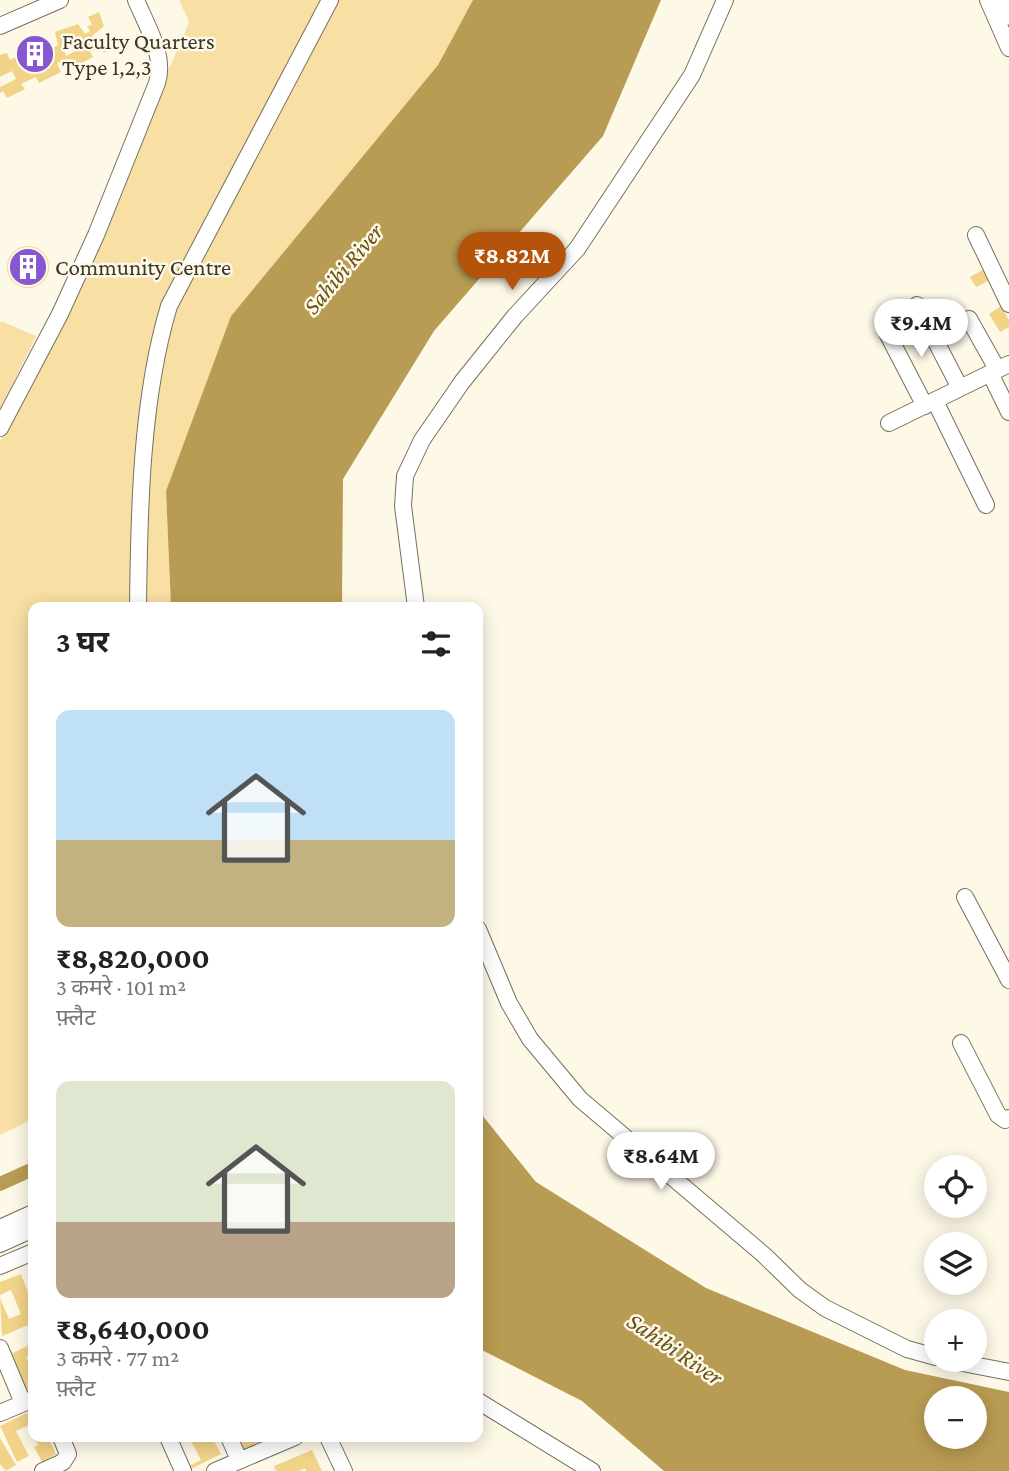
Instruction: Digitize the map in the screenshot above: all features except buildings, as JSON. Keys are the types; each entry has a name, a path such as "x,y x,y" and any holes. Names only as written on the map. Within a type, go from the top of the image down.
{"highway":[{"path":"999,0 1009,13"}],"street":[{"path":"0,26 60,0"},
{"path":"0,428 60,314 91,246 160,72 158,56 136,0"},
{"path":"138,602 139,513 144,457 161,332 169,306 330,0"},
{"path":"415,602 403,506 405,476 422,440 461,382 515,316 577,249 692,75 725,0"},
{"path":"988,0 1009,48"},
{"path":"976,235 1009,304"},
{"path":"918,305 960,388"},
{"path":"969,319 998,369 1009,412"},
{"path":"885,329 930,403 986,505"},
{"path":"889,423 998,369"},
{"path":"965,897 1009,980"},
{"path":"483,941 509,1003 530,1039 580,1098 764,1255 800,1290 857,1326 907,1349 924,1354"},
{"path":"961,1043 998,1115 1005,1120 1009,1118"},
{"path":"0,1228 28,1215"},
{"path":"0,1244 28,1231"},
{"path":"0,1266 28,1254"},
{"path":"0,1348 28,1401 0,1413"},
{"path":"987,1368 1009,1372"},
{"path":"483,1404 551,1443 592,1471"},
{"path":"43,1471 63,1462 68,1454 63,1442"},
{"path":"170,1442 183,1471"},
{"path":"231,1442 239,1460"},
{"path":"215,1471 281,1442"},
{"path":"330,1442 344,1471"}],"shaded area":[{"path":"179,0 473,0 438,65 231,316 166,491 171,602 28,602 28,1121 0,1135 0,441 63,319 189,22"},
{"path":"1,321 36,336 0,410 0,324"}],"water":[{"name":"Sahibi River","path":"473,0 661,0 603,136 434,331 343,479 342,602 171,602 166,491 231,316 438,65"},
{"name":"Sahibi River","path":"483,1116 536,1182 706,1288 905,1370 981,1386 924,1386 924,1449 987,1449 987,1387 1009,1392 1009,1471 664,1471 582,1401 483,1351"}],"waterway":[{"path":"0,1184 28,1171"}],"place":[{"name":"Faculty Quarters Type 1,2,3","path":"35,54"},
{"name":"Community Centre","path":"28,267"}]}
